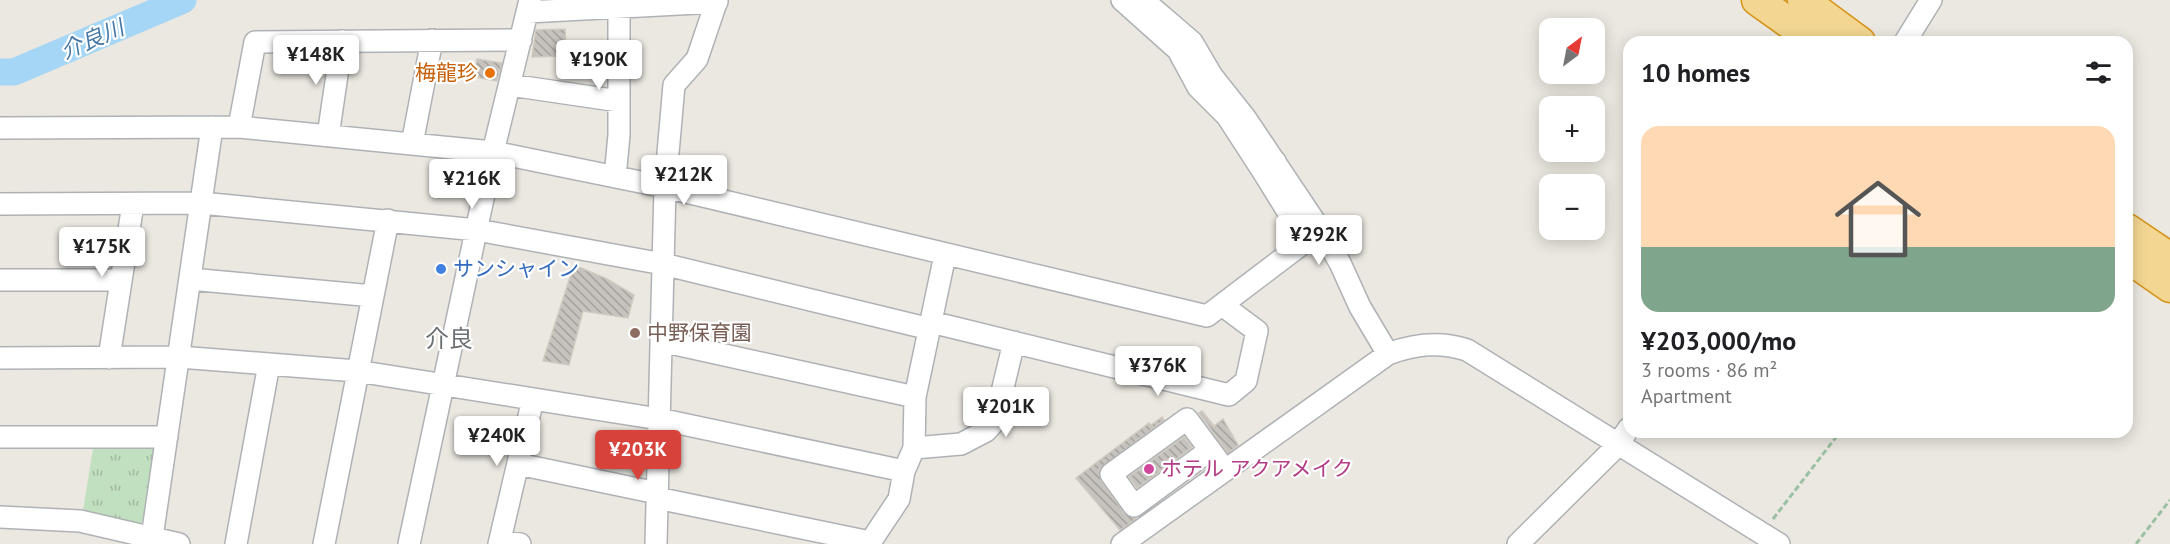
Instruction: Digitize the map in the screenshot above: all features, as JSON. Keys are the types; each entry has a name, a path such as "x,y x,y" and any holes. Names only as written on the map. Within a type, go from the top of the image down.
{"highway":[{"path":"1757,0 1808,36"},
{"path":"1803,0 1852,36"},
{"path":"2133,233 2170,258"},
{"path":"2133,261 2170,287"}],"street":[{"path":"1122,0 1178,50 1198,87 1227,116 1268,165 1340,263 1360,307 1388,354"},
{"path":"0,128 239,127 493,152 665,187 945,255 966,256 1207,315 1306,241 1246,118 1212,76 1192,42 1143,0"},
{"path":"1909,36 1931,0"},
{"path":"409,544 493,152 529,6 619,7 717,1 697,59 674,85 665,187 656,544"},
{"path":"615,177 619,135 619,7"},
{"path":"239,127 255,42 521,39"},
{"path":"412,144 432,40"},
{"path":"328,136 342,41"},
{"path":"510,85 619,101"},
{"path":"152,540 212,127"},
{"path":"0,204 201,203 477,230 663,264 1014,342 1229,395 1246,381 1257,331 1222,305"},
{"path":"109,358 133,204"},
{"path":"324,544 388,220"},
{"path":"518,464 869,543 899,498 904,471 914,448 915,397 945,255"},
{"path":"190,279 373,296"},
{"path":"0,280 121,280"},
{"path":"661,341 915,397"},
{"path":"914,448 961,444 995,421 1014,342"},
{"path":"1122,544 1388,354 1434,344 1452,345 1467,350 1623,434"},
{"path":"0,358 178,357 357,371 659,419 904,471"},
{"path":"236,544 269,364"},
{"path":"506,543 518,464 533,399"},
{"path":"1210,450 1134,506 1111,474 1187,419 1225,470"},
{"path":"1518,544 1623,436"},
{"path":"0,437 167,437"},
{"path":"1628,438 1764,538"},
{"path":"0,517 80,521 152,540 179,544"}],"path":[{"path":"1764,538 1836,438"},
{"path":"2136,544 2170,500"}],"green space":[{"path":"94,442 157,448 147,517 137,526 86,516 83,511"}],"building":[{"path":"565,29 566,56 532,57 536,30"},
{"path":"477,59 502,63 497,81 474,77"},
{"name":"中野保育園","path":"574,265 607,279 634,295 628,318 583,311 569,365 543,361"},
{"path":"1202,411 1214,426 1223,419 1238,445 1228,453 1199,413"},
{"path":"1162,417 1164,420 1099,469 1101,481 1124,513 1136,519 1120,530 1076,478 1149,423 1151,425"},
{"path":"1184,437 1192,447 1137,488 1129,477"}],"waterway":[{"name":"介良川","path":"0,72 14,72 183,0"}],"place":[{"name":"梅龍珍","path":"490,73"},
{"name":"サンシャイン","path":"441,269"},
{"name":"中野保育園","path":"635,333"},
{"name":"ホテル アクアメイク","path":"1149,469"}],"district":[{"name":"介良","path":"449,339"}]}
